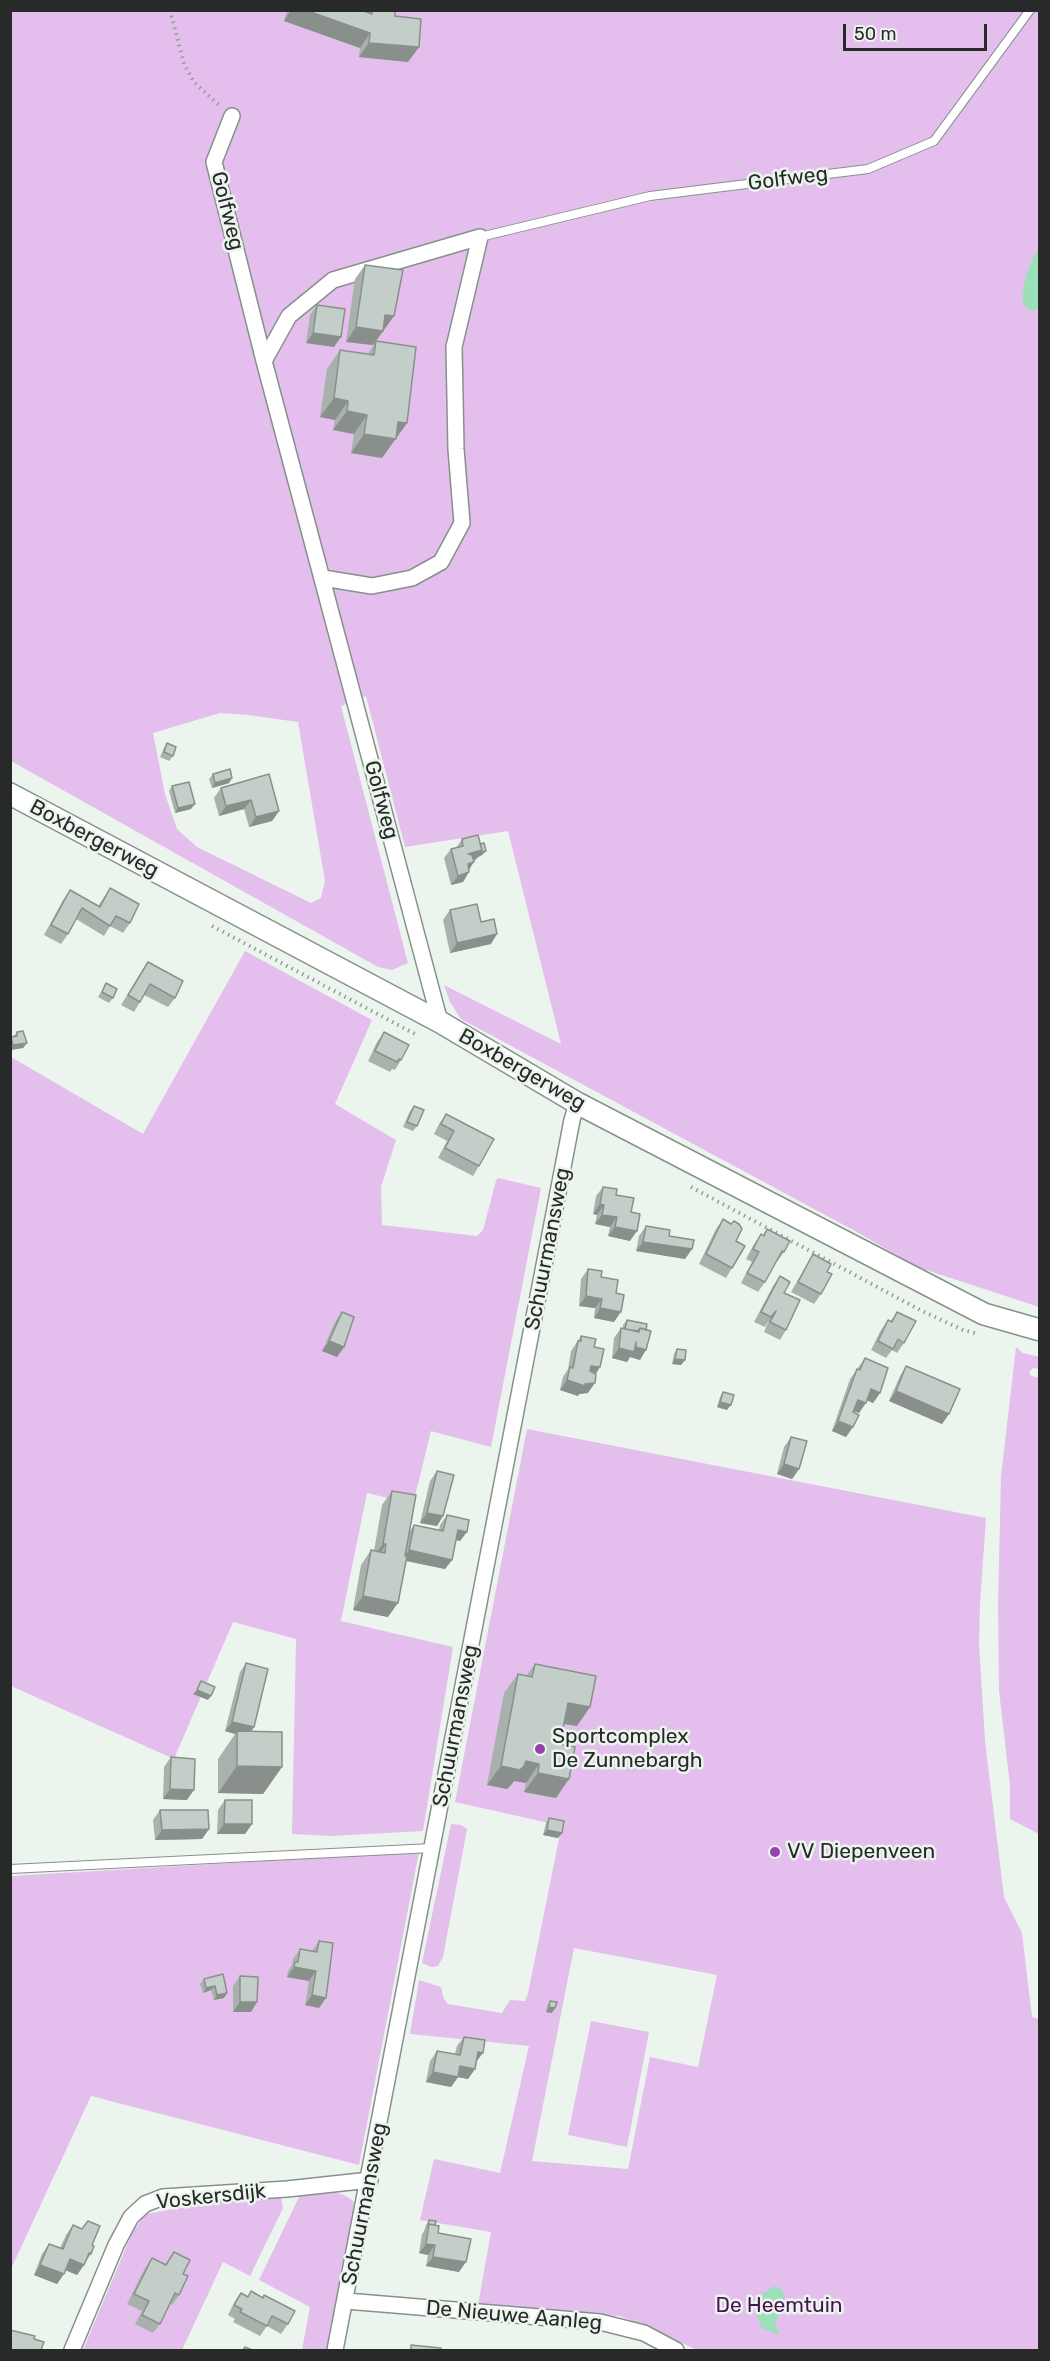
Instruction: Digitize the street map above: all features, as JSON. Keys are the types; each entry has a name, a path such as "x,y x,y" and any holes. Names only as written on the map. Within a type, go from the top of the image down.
{"street":[{"name":"Golfweg","path":"232,116 214,162 264,361 440,1022"},
{"name":"Golfweg","path":"264,361 289,316 333,280 480,237"},
{"path":"322,578 372,586 412,578 441,562 462,523 456,449 454,347 480,237"},
{"name":"Boxbergerweg","path":"10,795 440,1022 578,1103 984,1314 1040,1330"},
{"name":"Schuurmansweg","path":"335,2350 370,2180 572,1120 578,1103"},
{"name":"Voskersdijk","path":"72,2350 116,2245 131,2217 145,2204 172,2196 286,2189 370,2180"},
{"name":"De Nieuwe Aanleg","path":"345,2301 600,2322 644,2333 676,2350"}],"lane":[{"name":"Golfweg","path":"480,237 650,196 868,169 934,141 1030,10"},
{"path":"10,1869 432,1848"}],"path":[{"path":"170,10 184,64 194,82 232,116"}],"green space":[{"path":"11,11 1039,11 1039,1307 917,1267 855,1231 461,1019 450,1002 444,985 561,1044 508,831 405,847 366,696 341,706 408,963 392,970 378,967 11,761","holes":["220,713 298,722 325,881 321,898 311,903 197,847 177,829 165,794 153,733"]},
{"path":"245,951 372,1020 335,1104 396,1140 381,1187 382,1225 477,1236 483,1230 498,1178 541,1188 491,1447 431,1431 413,1504 367,1493 341,1621 453,1647 423,1831 332,1836 292,1834 296,1639 233,1622 174,1759 11,1686 11,1057 143,1134"},
{"path":"1016,1347 1023,1353 1040,1357 1039,1369 1033,1368 1029,1372 1031,1376 1040,1378 1039,1834 1010,1819 1010,1786 999,1691 1001,1476"},
{"name":"De Heemtuin","path":"527,1429 986,1518 979,1645 985,1741 1004,1897 1022,1933 1032,2017 1039,2019 1039,2350 697,2350 620,2316 555,2313 478,2305 491,2232 420,2220 434,2159 500,2173 529,2046 410,2034 419,1980 441,1987 448,2004 502,2013 510,2000 525,2001 560,1834 549,1823 455,1802","holes":["574,1948 717,1975 698,2067 650,2057 628,2169 532,2161"]},
{"path":"451,1824 461,1825 467,1829 443,1957 438,1966 432,1967 422,1963"},
{"path":"419,1852 359,2165 91,2096 11,2269 11,1876"},
{"path":"591,2021 649,2032 627,2147 568,2135"},
{"path":"338,2193 350,2199 357,2210 329,2350 302,2350 310,2307 259,2280 300,2195"},
{"path":"281,2196 283,2208 250,2276 223,2262 182,2350 83,2350 132,2233 145,2214 214,2202"}],"shaded area":[{"path":"1039,247 1039,307 1030,311 1023,304 1024,288 1029,268"},
{"path":"774,2286 781,2289 786,2300 775,2322 780,2335 762,2328 757,2314 759,2299"}],"building":[{"path":"305,10 361,10 372,14 372,10 395,10 395,16 421,19 419,47 369,43 370,33"},
{"path":"365,265 403,270 394,316 385,315 383,331 356,327"},
{"path":"317,305 345,309 341,337 313,333"},
{"path":"376,341 416,347 407,423 398,422 396,439 364,434 367,415 347,411 348,401 334,398 340,350 374,355"},
{"path":"167,743 176,747 173,756 164,752"},
{"path":"230,769 232,778 215,783 213,774"},
{"path":"269,774 279,811 256,817 251,800 226,806 221,788"},
{"path":"189,782 195,804 178,808 172,786"},
{"path":"478,835 482,850 468,854 472,855 474,862 468,864 469,872 458,876 451,849 463,846 462,839"},
{"path":"484,843 486,851 481,852 480,844"},
{"path":"110,888 139,904 130,923 116,916 110,926 82,908 68,934 51,925 70,890 100,907"},
{"path":"477,904 481,922 494,919 497,934 457,943 450,910"},
{"path":"148,962 183,981 175,998 150,984 140,1002 128,995"},
{"path":"106,983 117,989 113,998 102,992"},
{"path":"23,1031 27,1043 13,1045 11,1037"},
{"path":"384,1032 409,1045 401,1060 397,1062 375,1051"},
{"path":"414,1106 424,1110 417,1126 407,1122"},
{"path":"446,1114 494,1139 479,1166 445,1148 454,1131 441,1124"},
{"path":"603,1187 617,1189 616,1195 634,1198 631,1212 640,1214 637,1231 615,1227 617,1217 602,1215 604,1205 600,1204"},
{"path":"723,1219 731,1224 734,1221 742,1229 736,1241 745,1246 732,1268 706,1254"},
{"path":"646,1226 670,1230 669,1236 694,1240 692,1249 643,1242"},
{"path":"767,1229 790,1241 765,1282 747,1273 759,1252 753,1249 761,1234 764,1236"},
{"path":"813,1254 831,1264 827,1272 832,1274 821,1294 798,1282"},
{"path":"588,1269 602,1271 601,1277 618,1280 616,1293 624,1295 621,1312 600,1308 602,1299 586,1296"},
{"path":"780,1276 790,1282 784,1293 800,1300 786,1330 770,1322 776,1311 771,1317 761,1312"},
{"path":"342,1312 354,1317 344,1347 329,1341"},
{"path":"897,1312 916,1321 904,1343 898,1339 893,1349 878,1341 888,1320 892,1322"},
{"path":"627,1320 647,1324 646,1330 625,1329"},
{"path":"621,1328 639,1332 640,1328 651,1331 646,1350 636,1347 636,1342 634,1352 619,1348"},
{"path":"581,1336 596,1339 594,1347 604,1349 600,1367 591,1366 590,1371 596,1374 595,1383 585,1384 585,1386 567,1380 570,1367 573,1368"},
{"path":"677,1349 686,1350 685,1360 675,1359"},
{"path":"865,1358 888,1368 880,1393 871,1389 866,1403 858,1400 853,1412 859,1415 853,1427 838,1421 857,1369 860,1370"},
{"path":"906,1366 960,1389 949,1414 896,1391"},
{"path":"723,1392 734,1395 731,1405 720,1402"},
{"path":"791,1437 807,1441 799,1469 784,1464"},
{"path":"437,1471 454,1475 443,1516 427,1513"},
{"path":"392,1491 416,1495 398,1603 363,1596 371,1550 385,1553 386,1544 383,1544"},
{"path":"447,1515 469,1520 467,1532 458,1530 452,1560 409,1550 414,1525 443,1531"},
{"path":"246,1663 268,1669 254,1727 232,1722"},
{"path":"535,1664 596,1676 590,1707 568,1703 560,1744 575,1747 569,1779 538,1773 539,1764 526,1761 520,1770 501,1766 518,1674 532,1677"},
{"path":"201,1681 215,1687 211,1696 197,1690"},
{"path":"237,1731 282,1732 282,1767 237,1766"},
{"path":"171,1757 195,1759 194,1790 170,1789"},
{"path":"225,1800 252,1800 252,1824 224,1824"},
{"path":"160,1810 208,1810 209,1829 162,1830"},
{"path":"549,1818 564,1821 562,1833 547,1830"},
{"path":"319,1941 333,1943 326,1998 312,1995 316,1971 294,1967 295,1962 298,1962 300,1949 317,1952"},
{"path":"223,1974 227,1993 217,1995 215,1986 206,1988 204,1979"},
{"path":"240,1976 258,1977 257,2002 240,2002"},
{"path":"550,2001 557,2002 555,2008 549,2007"},
{"path":"464,2037 485,2040 483,2053 478,2052 475,2069 460,2066 458,2077 433,2072 437,2051 460,2055"},
{"path":"429,2220 436,2221 435,2225 429,2224 428,2226"},
{"path":"88,2221 100,2226 92,2245 94,2246 91,2254 89,2253 84,2265 70,2259 64,2274 40,2265 49,2244 63,2249 73,2225 82,2229"},
{"path":"429,2224 439,2226 438,2233 471,2239 466,2262 433,2257 435,2245 426,2244"},
{"path":"174,2252 190,2260 183,2274 188,2276 179,2295 175,2293 160,2324 142,2315 149,2301 134,2294 152,2258 166,2265"},
{"path":"251,2291 295,2311 288,2324 272,2316 267,2326 240,2312 242,2309 234,2305 241,2293 248,2297"},
{"path":"10,2330 35,2336 34,2339 44,2342 41,2350 10,2350"},
{"path":"411,2345 441,2348 441,2350 411,2350"}],"place":[{"name":"Sportcomplex De Zunnebargh","path":"540,1749"},
{"name":"VV Diepenveen","path":"775,1852"}]}
